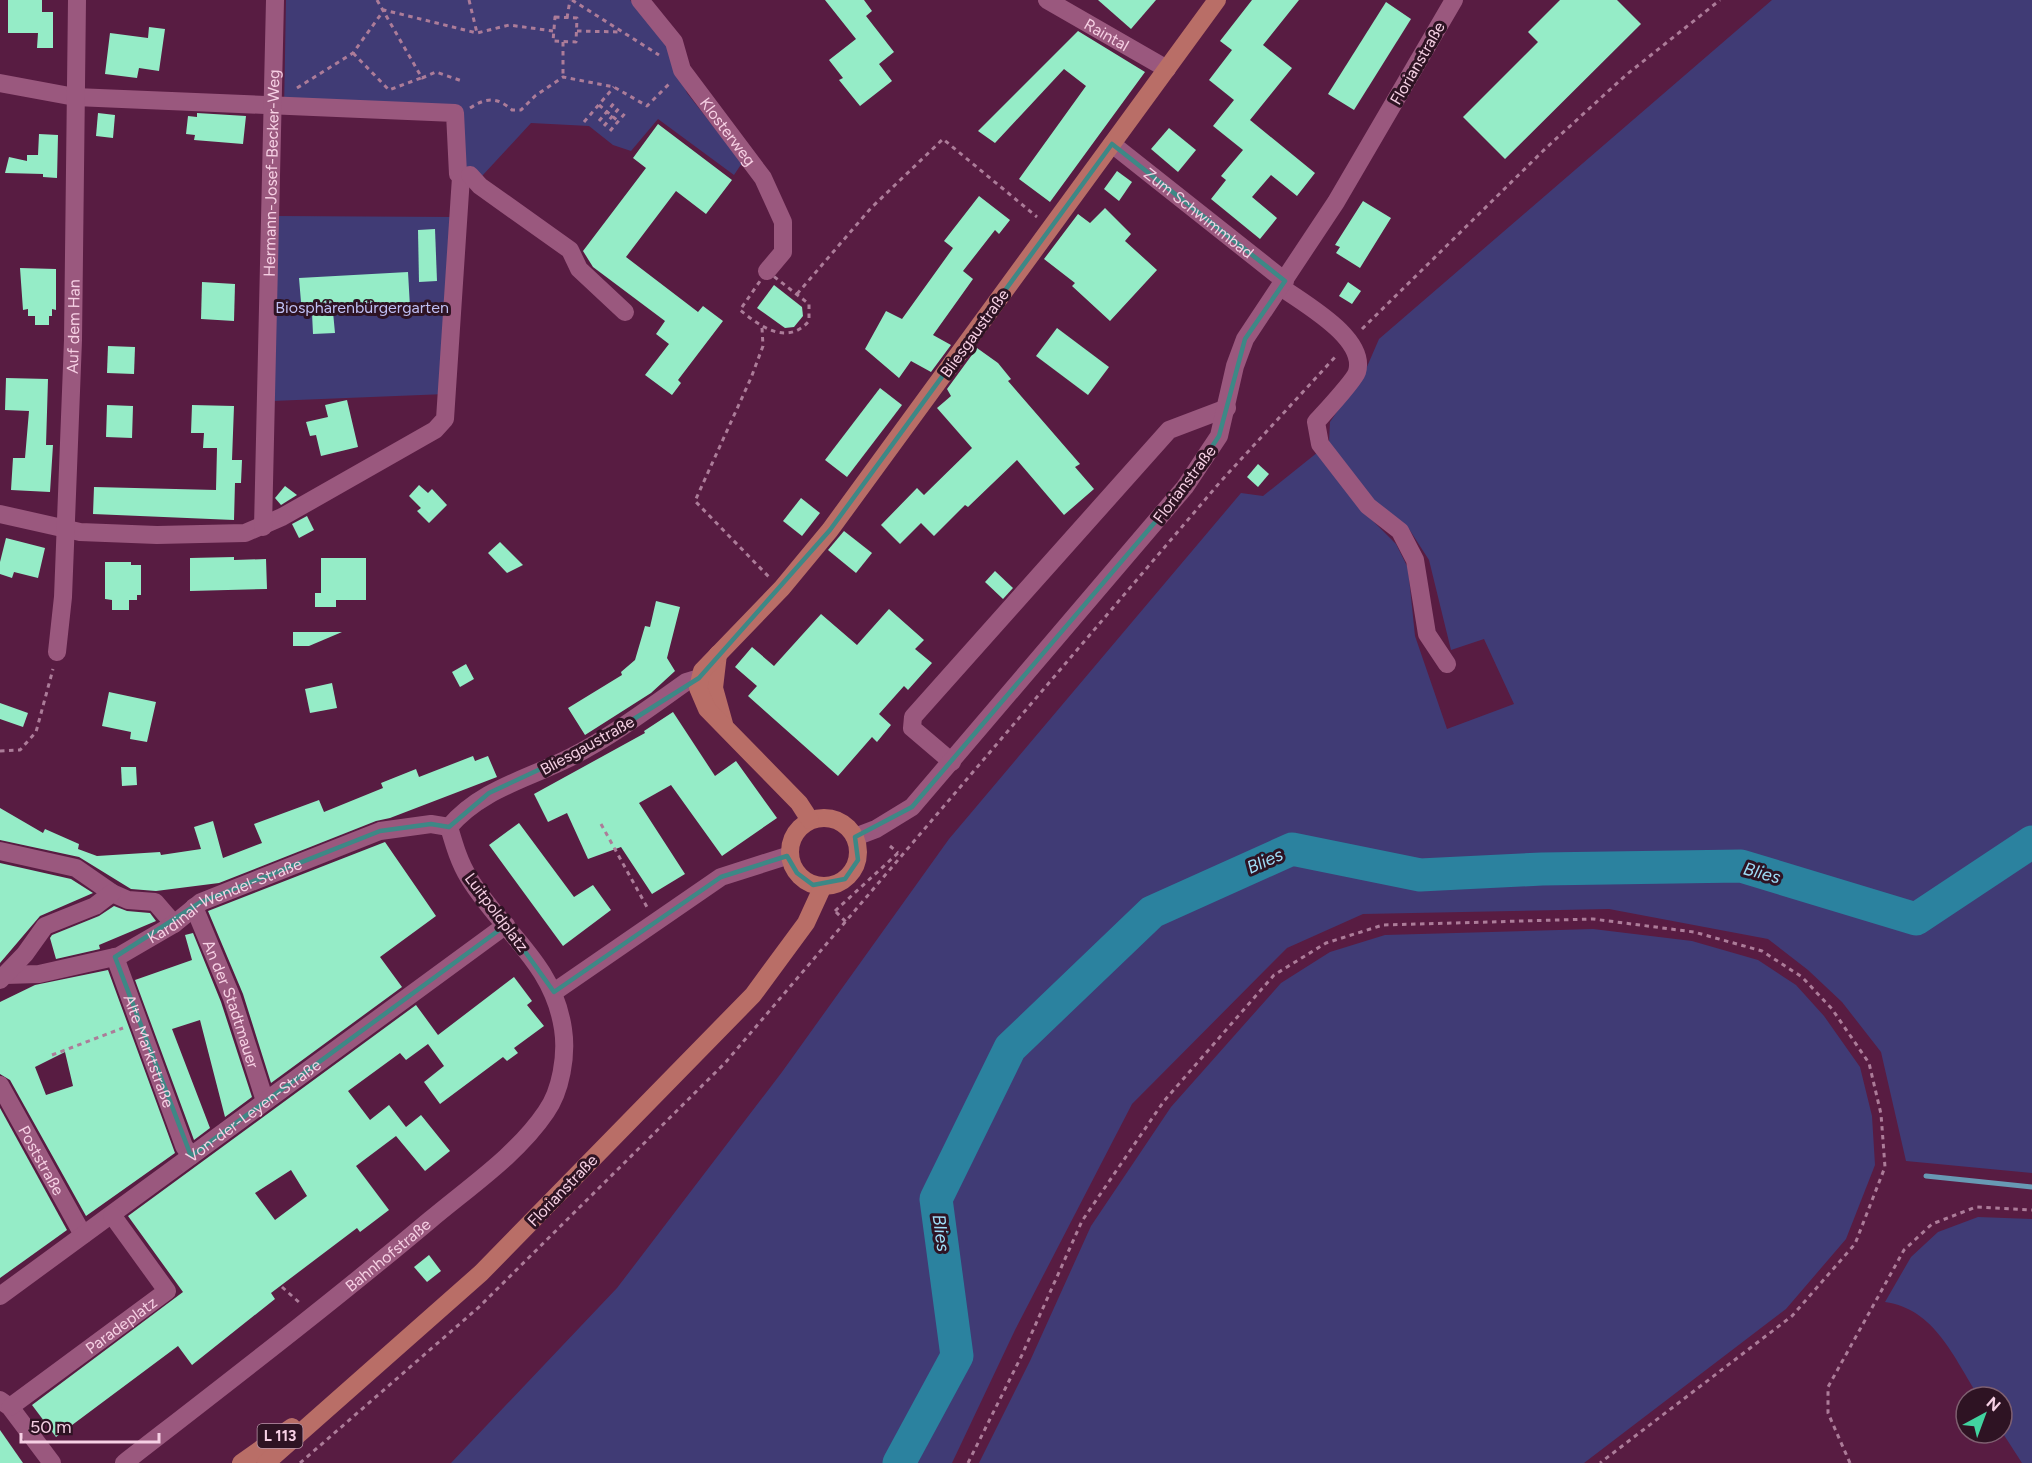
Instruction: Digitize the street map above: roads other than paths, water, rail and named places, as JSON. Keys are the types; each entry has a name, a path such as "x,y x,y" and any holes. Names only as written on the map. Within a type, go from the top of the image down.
{"main road":[{"name":"Bliesgaustraße","path":"699,678 702,671 782,588 830,530 1217,0"},
{"path":"718,654 714,688 724,726"},
{"path":"699,678 701,699 799,803 810,820"},
{"path":"831,818 841,822 855,837 858,860 853,871 845,879 823,886 804,880 792,865 790,855 794,834 810,820 831,818"},
{"name":"Florianstraße","path":"266,1463 481,1273 753,995 806,924 823,886"},
{"name":"L 113","path":"241,1463 295,1425 322,1415"}],"street":[{"name":"Auf dem Han","path":"57,652 63,597 73,340 77,0"},
{"name":"Hermann-Josef-Becker-Weg","path":"263,527 275,0"},
{"name":"Klosterweg","path":"640,0 674,42 682,70 763,178 783,222 783,252 767,271"},
{"name":"Raintal","path":"1047,0 1167,69"},
{"name":"Florianstraße","path":"855,837 876,829 912,807 1185,487 1219,436 1235,366 1245,339 1336,202 1454,0"},
{"path":"0,83 75,97 273,103 455,113 458,174 466,176 570,250 579,269 625,312"},
{"name":"Zum Schwimmbad","path":"1112,144 1350,341 1357,358 1357,373 1316,422 1320,444 1368,506 1400,531 1415,560 1427,634 1447,664"},
{"path":"0,514 64,529 157,535 245,532 263,527 435,430 445,419 466,176"},
{"path":"952,762 912,728 913,717 1169,430 1227,408"},
{"name":"Bliesgaustraße","path":"449,827 462,812 489,793 594,744 686,682 699,678"},
{"name":"Kardinal-Wendel-Straße","path":"3,978 39,974 115,957 174,924 201,902 380,831 430,824 449,827"},
{"name":"Luitpoldplatz","path":"449,827 468,877 542,970 554,992"},
{"path":"0,851 76,868 111,893 128,900 155,902 174,924"},
{"path":"554,992 721,877 790,855"},
{"path":"3,978 25,954 45,926 95,906 111,893"},
{"name":"An der Stadtmauer","path":"194,907 216,954 265,1101"},
{"name":"Von-der-Leyen-Straße","path":"0,1296 112,1215 188,1151 265,1101 506,925"},
{"name":"Alte Marktstraße","path":"115,957 188,1151"},
{"name":"Bahnhofstraße","path":"124,1463 314,1316 518,1144 546,1112 553,1100 563,1059 564,1032 554,992"},
{"name":"Poststraße","path":"0,1085 83,1235"},
{"name":"Paradeplatz","path":"5,1404 27,1395 167,1291 112,1215"},
{"path":"5,1404 52,1463"}],"waterway":[{"name":"Blies","path":"899,1463 957,1356 936,1199 1010,1048 1152,912 1292,849 1420,875 1542,869 1741,866 1916,919 2032,842"},
{"path":"1926,1176 2032,1187"}],"park label":[{"name":"Biosphärenbürgergarten","path":"362,307"}]}
